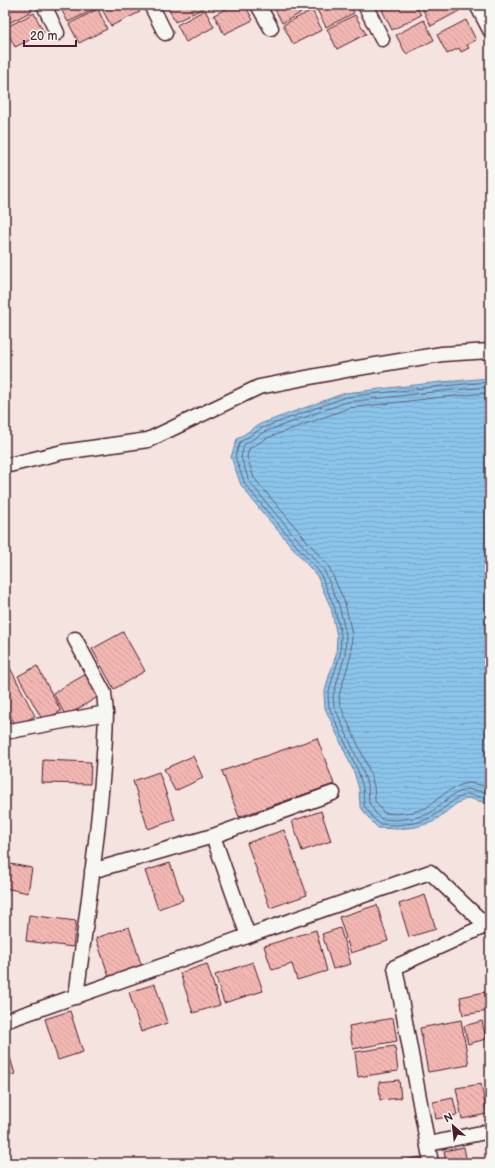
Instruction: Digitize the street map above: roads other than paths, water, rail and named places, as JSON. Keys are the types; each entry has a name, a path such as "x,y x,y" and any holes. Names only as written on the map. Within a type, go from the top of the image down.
{"street":[{"path":"44,5 57,33"},
{"path":"151,5 165,33"},
{"path":"258,5 271,28"},
{"path":"365,5 382,39"},
{"path":"477,5 490,30"},
{"path":"5,466 63,452 148,440 259,387 352,369 442,354 490,350"},
{"path":"75,639 104,693 106,713 105,743 92,872 76,997"},
{"path":"5,732 106,713"},
{"path":"92,872 213,836 333,793"},
{"path":"213,836 248,936"},
{"path":"5,1021 430,872 488,927 395,967 429,1144 431,1163"},
{"path":"429,1144 490,1131"}],"water":[{"path":"490,378 490,804 468,798 456,804 433,822 416,827 397,829 378,828 360,806 359,789 354,772 325,708 324,695 336,655 337,636 331,608 317,576 241,485 231,457 237,439 260,424 345,393"}]}
